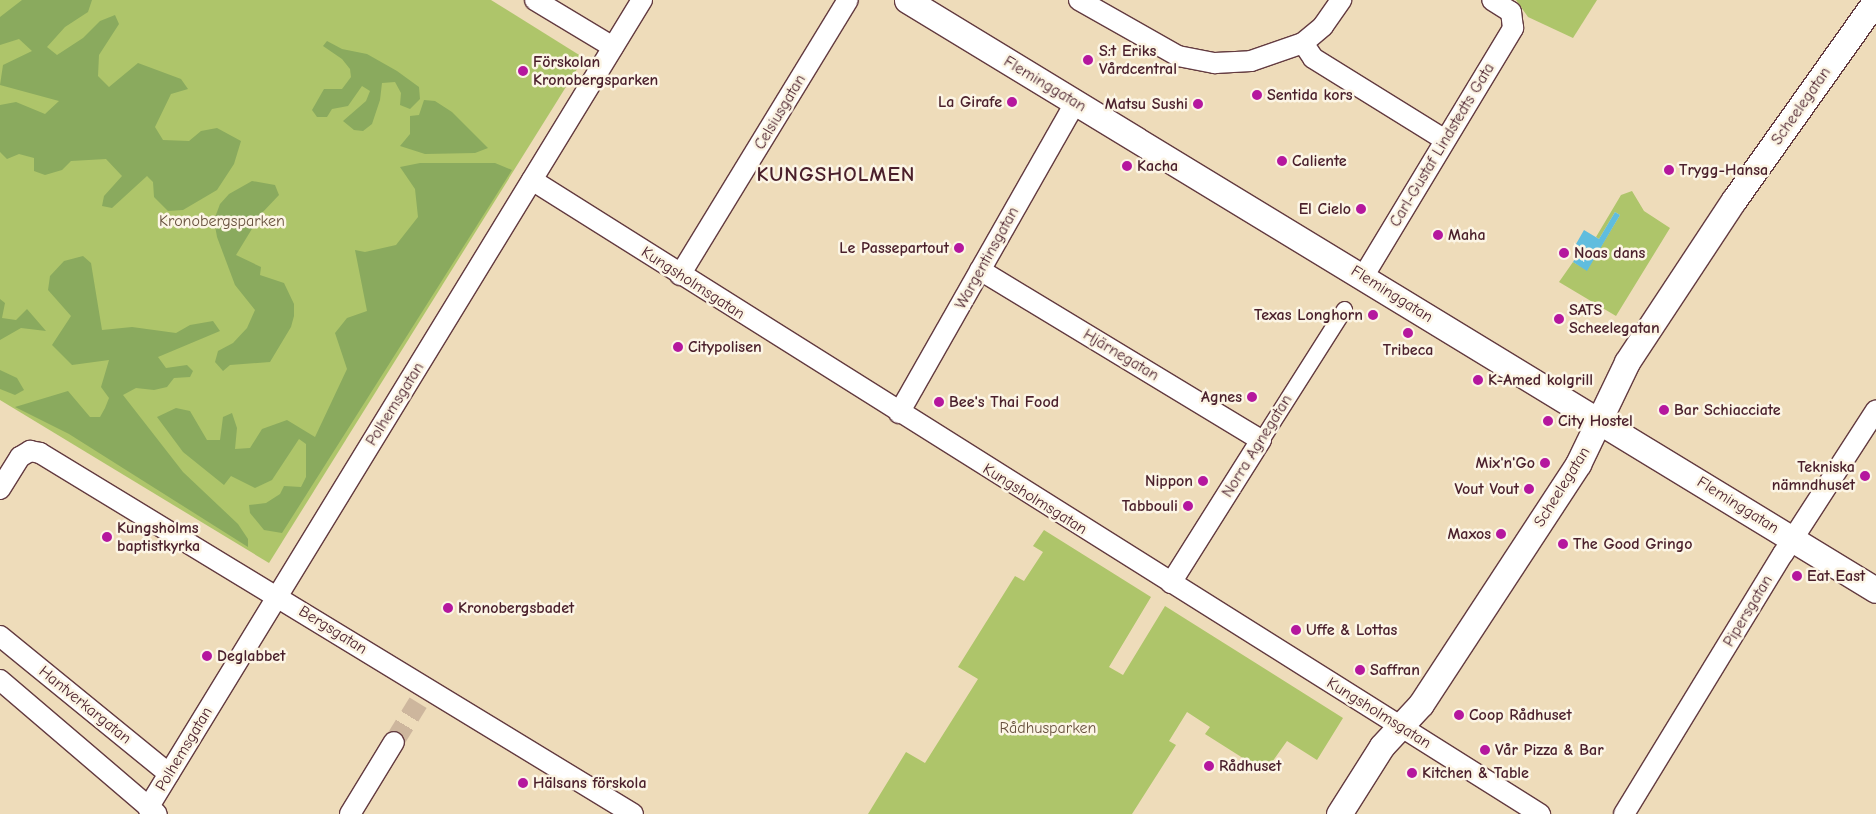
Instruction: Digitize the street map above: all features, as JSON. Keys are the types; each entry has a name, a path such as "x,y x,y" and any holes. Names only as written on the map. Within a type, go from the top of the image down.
{"street":[{"path":"535,0 613,47"},
{"name":"Polhemsgatan","path":"153,811 169,774 642,0"},
{"name":"Celsiusgatan","path":"680,275 848,0"},
{"name":"Fleminggatan","path":"907,0 1075,103 1367,270"},
{"name":"Fleminggatan","path":"936,0 1367,270 1796,533 1876,590"},
{"path":"1079,0 1178,56 1215,63 1251,61 1303,43 1323,26 1342,0"},
{"name":"Carl-Gustaf Lindstedts Gata","path":"1367,270 1513,28 1511,12 1492,0"},
{"name":"Scheelegatan","path":"1340,814 1382,746 1421,704 1578,464 1627,362 1723,216 1876,0"},
{"path":"1303,43 1313,58 1445,140"},
{"name":"Wargentinsgatan","path":"899,413 1075,103"},
{"name":"Kungsholmsgatan","path":"532,180 899,413 1540,814"},
{"name":"Hjärnegatan","path":"980,270 1261,440"},
{"name":"Norra Agnegatan","path":"1171,583 1344,309"},
{"name":"Pipersgatan","path":"1624,814 1796,533 1876,410"},
{"name":"Bergsgatan","path":"0,489 20,457 30,451 40,453 277,595 422,696 634,814"},
{"name":"Fleminggatan","path":"1796,533 1876,574"},
{"name":"Hantverkargatan","path":"0,636 169,774"},
{"path":"0,680 153,811"},
{"path":"350,814 394,742"}],"green space":[{"name":"Kronobergsparken","path":"0,0 491,0 584,58 269,563 0,400"},
{"path":"22,0 92,0 88,12 65,27 47,47 57,55 83,38 100,21 115,15 119,24 99,55 98,76 109,87 138,63 181,79 188,89 171,94 155,127 163,140 189,141 201,131 217,128 241,141 234,164 217,190 183,210 168,211 154,197 153,182 147,176 112,208 102,206 104,196 122,176 106,159 71,161 62,170 45,175 34,171 34,158 19,154 7,159 0,152 0,105 16,102 45,114 59,101 0,85 3,65 32,51 19,39 0,45 0,17"},
{"path":"1516,0 1597,0 1573,38 1528,17"},
{"path":"327,41 342,49 367,54 397,71 419,87 420,99 410,109 400,105 401,93 395,82 382,83 380,100 372,124 363,131 354,130 343,121 366,101 370,91 362,86 348,106 332,109 327,117 317,117 312,110 324,89 342,89 351,77 350,69 342,59 323,46"},
{"path":"424,100 435,101 452,112 488,148 475,153 425,154 400,146 410,134 410,116 419,115"},
{"path":"420,163 495,163 512,170 282,533 264,530 250,513 249,505 266,503 280,494 284,486 301,487 306,477 306,444 299,439 272,480 255,488 231,476 224,485 183,452 157,417 176,408 190,411 207,440 220,440 223,417 232,413 237,428 235,449 250,448 262,429 287,420 315,437 347,369 335,333 347,318 367,311 355,250 365,252 396,245 418,217 415,189 400,167"},
{"path":"252,181 275,185 279,195 261,214 236,255 261,267 260,275 284,283 294,304 294,316 291,327 270,362 230,365 223,371 215,362 218,351 233,343 247,328 255,310 235,285 217,237 214,220 220,204 229,194"},
{"path":"1632,191 1644,211 1670,228 1616,316 1559,282 1573,262 1587,270 1620,215 1615,212 1599,239 1596,237 1621,195"},
{"path":"83,256 91,263 102,330 132,327 176,333 190,325 213,321 220,331 158,357 166,368 187,365 193,371 190,377 174,378 167,387 154,390 136,388 123,395 183,472 238,524 248,539 248,547 69,434 15,407 68,391 90,417 100,417 105,408 109,398 101,387 109,360 72,365 52,345 71,316 48,290 50,276 64,261"},
{"path":"0,299 5,303 2,318 16,320 27,309 46,331 21,328 0,340"},
{"path":"0,370 17,378 24,390 15,395 0,389"},
{"name":"Rådhusparken","path":"1044,530 1151,597 1109,667 1123,675 1165,606 1343,718 1317,760 1287,741 1265,772 1205,734 1210,727 1187,712 1169,741 1176,745 1132,814 868,814 906,752 925,763 978,679 958,667 1015,576 1024,581 1043,552 1033,546"}],"water":[{"path":"1615,212 1620,215 1587,271 1573,262 1582,248 1576,244 1584,230 1599,239"}],"tunnel":[{"path":"394,742 418,703"}],"place":[{"name":"S:t Eriks Vårdcentral","path":"1088,60"},
{"name":"Förskolan Kronobergsparken","path":"523,71"},
{"name":"Sentida kors","path":"1257,95"},
{"name":"La Girafe","path":"1012,102"},
{"name":"Matsu Sushi","path":"1198,104"},
{"name":"Caliente","path":"1282,161"},
{"name":"Kacha","path":"1127,166"},
{"name":"Trygg-Hansa","path":"1669,170"},
{"name":"El Cielo","path":"1361,209"},
{"name":"Maha","path":"1438,235"},
{"name":"Le Passepartout","path":"959,248"},
{"name":"Noas dans","path":"1564,253"},
{"name":"Texas Longhorn","path":"1373,315"},
{"name":"SATS Scheelegatan","path":"1559,319"},
{"name":"Tribeca","path":"1408,333"},
{"name":"Citypolisen","path":"678,347"},
{"name":"K-Amed kolgrill","path":"1478,380"},
{"name":"Agnes","path":"1252,397"},
{"name":"Bee's Thai Food","path":"939,402"},
{"name":"Bar Schiacciate","path":"1664,410"},
{"name":"City Hostel","path":"1548,421"},
{"name":"Mix'n'Go","path":"1545,463"},
{"name":"Tekniska nämndhuset","path":"1865,476"},
{"name":"Nippon","path":"1203,481"},
{"name":"Vout Vout","path":"1529,489"},
{"name":"Tabbouli","path":"1188,506"},
{"name":"Maxos","path":"1501,534"},
{"name":"Kungsholms baptistkyrka","path":"107,537"},
{"name":"The Good Gringo","path":"1563,544"},
{"name":"Eat East","path":"1797,576"},
{"name":"Kronobergsbadet","path":"448,608"},
{"name":"Uffe & Lottas","path":"1296,630"},
{"name":"Deglabbet","path":"207,656"},
{"name":"Saffran","path":"1360,670"},
{"name":"Coop Rådhuset","path":"1459,715"},
{"name":"Vår Pizza & Bar","path":"1485,750"},
{"name":"Rådhuset","path":"1209,766"},
{"name":"Kitchen & Table","path":"1412,773"},
{"name":"Hälsans förskola","path":"523,783"}],"district":[{"name":"KUNGSHOLMEN","path":"836,174"}]}
